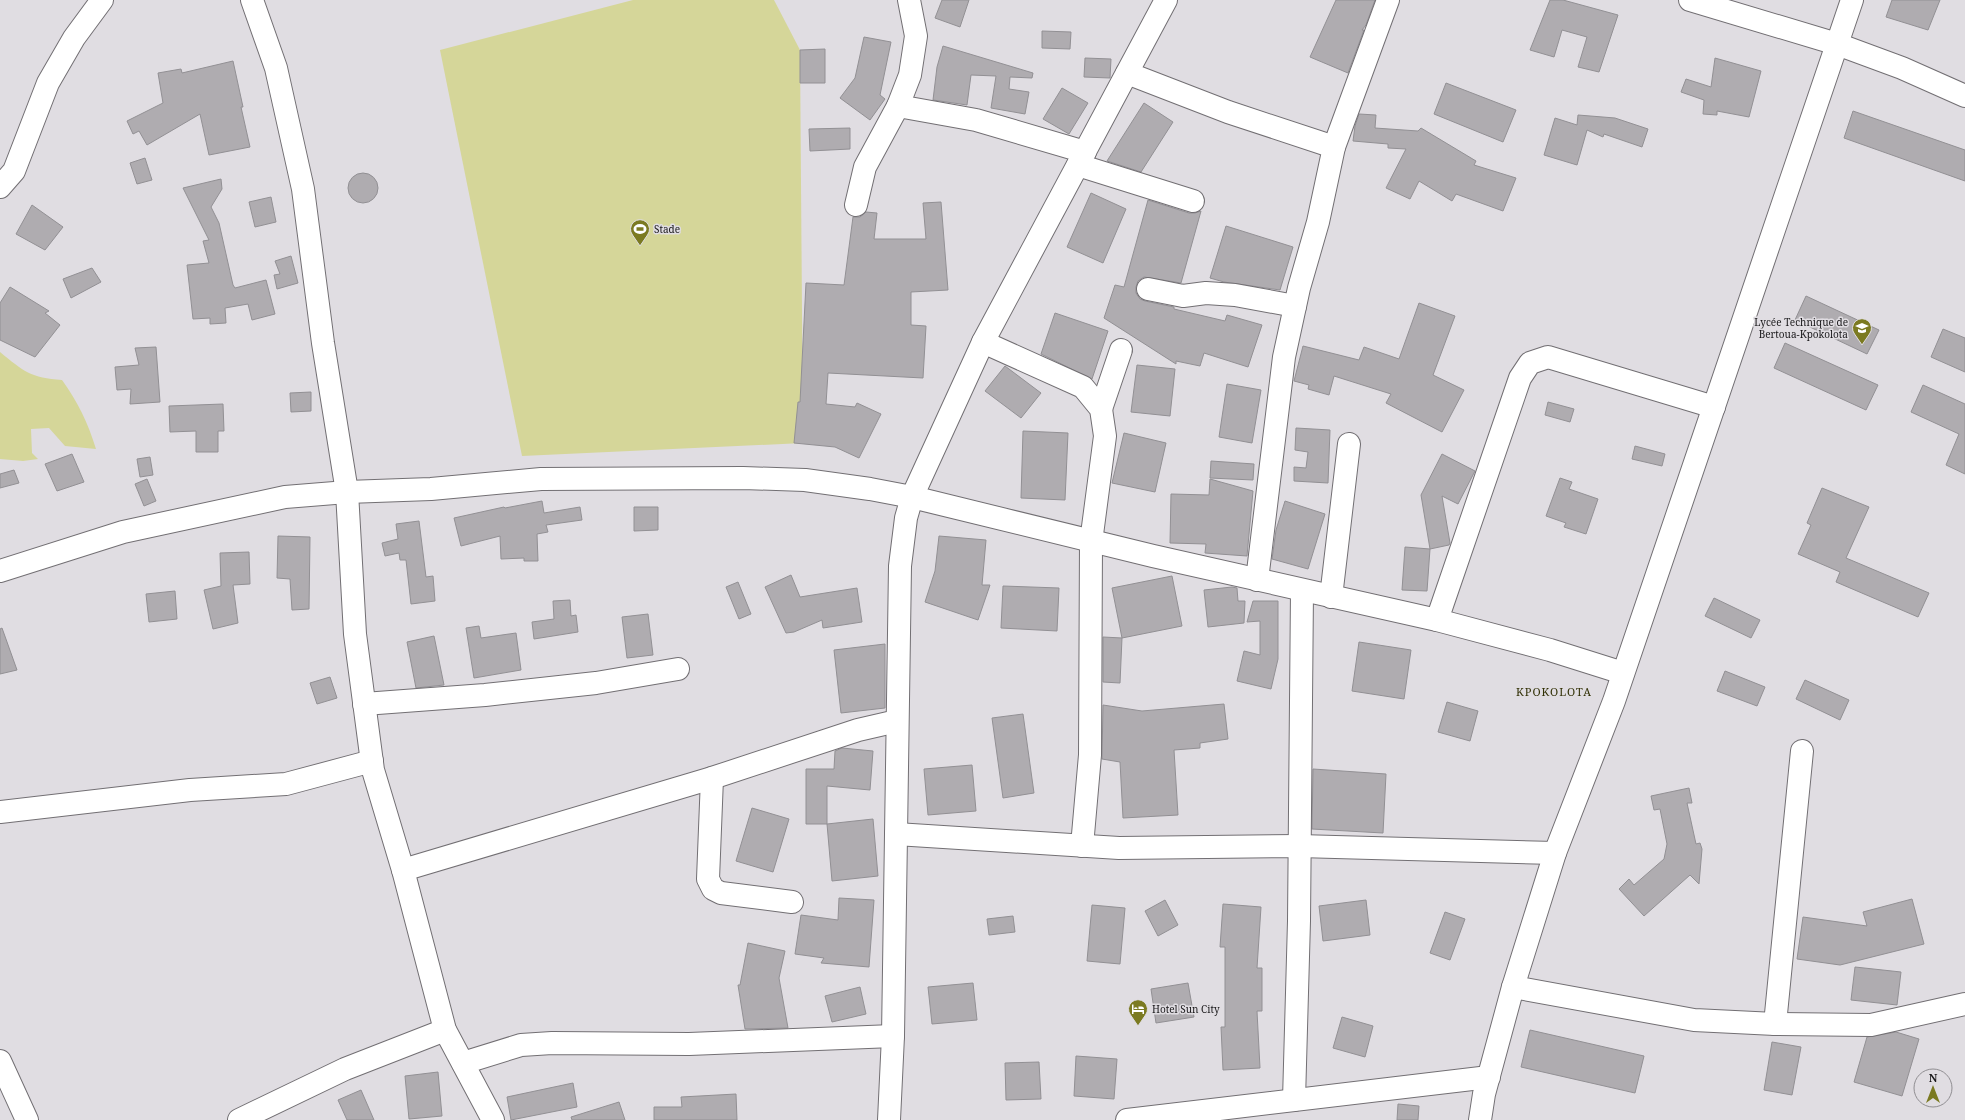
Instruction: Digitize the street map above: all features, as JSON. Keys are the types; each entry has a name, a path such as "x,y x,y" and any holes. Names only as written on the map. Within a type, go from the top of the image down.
{"street":[{"path":"0,187 14,171 48,83 74,38 102,0"},
{"path":"252,0 276,68 304,189 323,343 347,492 355,634 372,761 403,870 445,1030 493,1120"},
{"path":"856,205 865,168 898,106 910,76 916,36 909,0"},
{"path":"889,1120 893,1036 900,566 906,518 912,497 983,342 1166,0"},
{"path":"1257,580 1284,357 1294,306 1318,222 1334,147 1388,0"},
{"path":"1690,0 1837,44 1902,68 1965,96"},
{"path":"1480,1120 1489,1077 1513,987 1555,853 1623,673 1852,0"},
{"path":"1127,73 1228,112 1334,147"},
{"path":"898,106 976,120 1193,201"},
{"path":"1148,289 1183,296 1206,293 1235,295 1294,306"},
{"path":"983,342 1083,387 1101,409"},
{"path":"1082,846 1090,755 1091,542 1105,436 1101,409 1121,350"},
{"path":"1437,620 1520,378 1530,363 1548,357 1714,407"},
{"path":"1331,597 1349,444"},
{"path":"0,571 123,532 285,497 347,492 431,489 540,479 743,478 805,480 870,489 912,497 1091,542 1302,591 1437,620 1550,650 1623,673"},
{"path":"1294,1100 1299,921 1302,591"},
{"path":"364,704 485,695 596,683 678,669"},
{"path":"403,870 712,778 858,730 898,721"},
{"path":"1775,1024 1802,751"},
{"path":"0,812 190,790 286,784 372,761"},
{"path":"712,778 708,879 713,889 721,894 792,902"},
{"path":"896,834 1119,848 1299,846 1555,853"},
{"path":"1513,987 1694,1020 1775,1024 1871,1025 1965,1004"},
{"path":"238,1120 345,1070 445,1030"},
{"path":"463,1062 521,1046 552,1042 689,1044 893,1036"},
{"path":"2,1073 27,1120"},
{"path":"1127,1120 1489,1077"}],"green space":[{"name":"Stade","path":"633,0 774,0 800,50 803,443 522,456 440,50"},
{"path":"0,352 28,372 42,377 62,380 82,413 90,430 96,449 65,446 49,428 31,429 32,453 38,459 23,461 0,459"}],"building":[{"path":"942,0 969,0 960,27 935,18"},
{"path":"1336,0 1375,0 1366,25 1362,30 1364,30 1348,73 1310,57"},
{"path":"1550,0 1563,0 1618,15 1599,72 1578,67 1587,37 1562,30 1554,57 1530,50"},
{"path":"1892,0 1940,0 1928,30 1886,17"},
{"path":"1042,31 1071,32 1070,49 1042,48"},
{"path":"864,37 891,42 880,95 885,99 870,120 840,98 855,78"},
{"path":"943,46 1033,73 1032,78 1010,77 1009,89 1029,92 1025,114 991,108 996,76 971,75 967,105 933,100 937,67"},
{"path":"825,49 825,83 800,83 800,50"},
{"path":"1085,58 1111,59 1110,78 1084,77"},
{"path":"1715,58 1761,71 1749,117 1717,111 1717,115 1703,114 1704,100 1681,92 1686,79 1711,87"},
{"path":"233,61 250,147 209,155 200,114 147,145 139,131 133,134 127,121 163,103 158,73 181,69 182,73"},
{"path":"1446,83 1516,110 1503,142 1434,114"},
{"path":"1062,88 1088,103 1069,134 1043,119"},
{"path":"1144,103 1173,122 1141,172 1107,161"},
{"path":"1853,111 1965,150 1965,181 1844,138"},
{"path":"1359,114 1376,115 1375,128 1418,131 1421,128 1476,161 1474,165 1516,178 1503,211 1456,194 1452,201 1419,181 1410,199 1386,188 1406,149 1388,148 1388,144 1353,141 1355,126"},
{"path":"1578,115 1615,118 1648,129 1642,147 1604,134 1603,137 1587,130 1577,165 1544,155 1555,118 1577,125"},
{"path":"850,128 850,149 810,151 809,129"},
{"path":"145,158 152,180 137,184 130,163"},
{"path":"363,173 374,177 378,188 374,199 363,203 352,199 348,188 352,177"},
{"path":"221,179 222,189 211,207 219,223 233,285 235,288 266,280 275,314 252,320 248,304 225,308 226,323 210,324 210,318 193,319 187,265 209,263 203,241 209,240 183,188"},
{"path":"1091,193 1126,209 1103,263 1067,247"},
{"path":"271,197 276,222 255,227 249,202"},
{"path":"1148,200 1189,213 1201,211 1181,283 1144,277 1138,281 1136,293 1140,299 1174,307 1174,309 1225,321 1227,315 1262,325 1248,367 1204,353 1200,366 1176,361 1176,364 1104,318 1115,285 1124,287"},
{"path":"941,202 948,290 911,292 911,325 926,326 923,378 828,373 826,404 855,407 857,403 881,414 859,458 835,447 794,443 798,402 800,402 806,283 844,285 853,217 860,217 866,212 877,213 874,239 926,239 923,203"},
{"path":"32,205 63,227 45,250 16,234"},
{"path":"1226,226 1293,247 1280,290 1224,282 1210,278"},
{"path":"291,256 298,283 277,289 274,275 280,274 275,261"},
{"path":"92,268 101,282 71,298 63,279"},
{"path":"10,287 49,311 45,313 60,325 35,357 0,340 0,303"},
{"path":"1806,296 1879,330 1867,354 1795,320"},
{"path":"1419,303 1455,316 1433,375 1464,390 1442,432 1386,403 1391,394 1334,376 1329,395 1308,389 1309,385 1294,381 1303,346 1359,360 1364,347 1399,359"},
{"path":"1055,313 1108,331 1092,379 1041,354"},
{"path":"1943,329 1965,338 1965,372 1931,357"},
{"path":"1785,343 1878,385 1866,410 1774,368"},
{"path":"156,347 160,402 130,404 131,389 117,390 115,367 139,365 135,348"},
{"path":"1137,365 1175,369 1170,416 1131,412"},
{"path":"1005,366 1041,393 1021,418 985,391"},
{"path":"1227,384 1261,390 1252,443 1219,437"},
{"path":"1923,385 1965,404 1965,474 1946,465 1959,434 1911,412"},
{"path":"311,392 311,411 291,412 290,393"},
{"path":"1548,402 1574,409 1570,422 1545,415"},
{"path":"223,404 224,431 218,431 218,452 196,452 196,431 170,432 169,406"},
{"path":"1296,428 1330,430 1328,483 1294,481 1294,467 1306,468 1308,452 1295,450"},
{"path":"1023,431 1068,433 1065,500 1021,498"},
{"path":"1124,433 1166,443 1155,492 1112,483"},
{"path":"1635,446 1665,454 1662,466 1632,459"},
{"path":"72,454 84,482 57,491 45,464"},
{"path":"1442,454 1475,471 1458,504 1442,496 1450,543 1449,545 1430,549 1421,495"},
{"path":"150,457 153,475 140,477 137,459"},
{"path":"1211,461 1254,464 1253,480 1210,478"},
{"path":"14,470 19,483 0,488 0,474"},
{"path":"1560,478 1572,482 1569,489 1598,499 1586,534 1564,527 1566,523 1546,516"},
{"path":"147,479 156,501 144,506 135,484"},
{"path":"1210,479 1253,491 1247,556 1205,553 1206,544 1170,543 1171,494 1209,495"},
{"path":"1822,488 1869,507 1846,558 1929,593 1918,617 1836,582 1840,572 1798,554 1811,525 1807,523"},
{"path":"542,501 544,513 580,507 582,520 546,525 548,532 537,534 538,561 524,561 524,558 501,559 500,536 461,546 454,518 504,507"},
{"path":"1285,501 1325,514 1308,569 1272,559 1276,530"},
{"path":"634,507 658,507 658,530 634,531"},
{"path":"419,521 426,577 433,576 435,601 411,604 406,560 400,560 399,553 385,556 382,543 398,539 396,524"},
{"path":"278,536 310,537 309,609 292,610 290,579 277,578"},
{"path":"939,536 986,540 982,585 990,585 978,620 925,602 935,571"},
{"path":"1405,547 1430,549 1427,591 1402,590"},
{"path":"249,552 250,584 233,585 238,623 213,629 204,590 221,586 220,553"},
{"path":"791,575 800,597 857,588 862,622 823,628 822,620 794,632 786,633 765,587"},
{"path":"1172,576 1182,626 1122,638 1112,588"},
{"path":"738,582 751,614 739,619 726,587"},
{"path":"1003,586 1059,588 1057,631 1001,628"},
{"path":"1232,587 1237,588 1238,601 1245,601 1244,623 1208,627 1204,590"},
{"path":"175,591 177,619 149,622 146,594"},
{"path":"1714,598 1760,620 1751,638 1705,616"},
{"path":"570,600 571,616 576,615 578,632 534,639 532,622 554,619 553,601"},
{"path":"1253,601 1278,601 1278,659 1271,689 1237,681 1244,651 1260,655 1260,621 1247,622"},
{"path":"648,614 653,655 627,658 622,617"},
{"path":"479,626 481,638 516,633 521,670 474,678 466,628"},
{"path":"2,628 17,670 0,674 0,629"},
{"path":"434,636 444,685 416,688 407,642"},
{"path":"1103,637 1122,638 1120,683 1103,682"},
{"path":"1359,642 1411,650 1404,699 1352,691"},
{"path":"885,644 885,708 841,713 834,650"},
{"path":"1725,671 1765,687 1757,706 1717,691"},
{"path":"330,677 337,698 317,704 310,683"},
{"path":"1805,680 1849,700 1840,720 1796,699"},
{"path":"1447,702 1478,711 1470,741 1438,732"},
{"path":"1224,704 1228,739 1200,743 1200,748 1174,750 1178,815 1123,818 1120,762 1102,759 1103,705 1142,711"},
{"path":"1023,714 1034,793 1003,798 992,718"},
{"path":"842,748 873,751 870,790 827,786 827,824 806,824 806,769 834,769 835,751"},
{"path":"972,765 976,811 928,815 924,769"},
{"path":"1313,769 1386,774 1383,833 1312,829"},
{"path":"1689,788 1692,803 1687,803 1696,844 1700,843 1702,849 1699,884 1690,875 1644,916 1619,889 1629,879 1634,885 1664,859 1667,844 1660,809 1654,810 1651,796"},
{"path":"752,808 789,819 773,872 736,861"},
{"path":"873,819 878,876 832,881 827,824"},
{"path":"839,898 874,900 869,967 821,963 824,958 795,954 801,915 838,920"},
{"path":"1912,899 1924,944 1840,965 1797,959 1803,917 1867,926 1863,912"},
{"path":"1165,900 1178,925 1158,936 1145,911"},
{"path":"1366,900 1370,935 1323,941 1319,906"},
{"path":"1223,904 1261,907 1257,968 1262,968 1262,1011 1257,1011 1260,1068 1223,1070 1221,1027 1225,1027 1225,947 1220,947"},
{"path":"1092,905 1125,908 1120,964 1087,961"},
{"path":"1445,912 1465,919 1450,960 1430,953"},
{"path":"1013,916 1015,932 989,935 987,919"},
{"path":"748,943 785,951 779,978 788,1028 745,1029 738,985 740,985"},
{"path":"1855,967 1901,972 1897,1005 1851,1000"},
{"path":"973,983 977,1020 932,1024 928,987"},
{"path":"1188,983 1194,1017 1156,1023 1151,989"},
{"path":"860,987 866,1014 832,1022 825,996"},
{"path":"1342,1017 1373,1026 1365,1057 1333,1048"},
{"path":"1530,1030 1644,1056 1635,1093 1521,1067"},
{"path":"1896,1032 1919,1039 1902,1096 1854,1082 1867,1037"},
{"path":"1772,1042 1801,1047 1792,1095 1764,1090"},
{"path":"1076,1056 1117,1059 1114,1099 1074,1096"},
{"path":"1039,1062 1041,1099 1006,1100 1005,1063"},
{"path":"438,1072 442,1116 409,1119 405,1076"},
{"path":"573,1083 577,1107 511,1120 507,1097"},
{"path":"361,1090 374,1120 347,1120 338,1100"},
{"path":"736,1094 737,1120 654,1120 654,1107 682,1107 681,1097"},
{"path":"619,1102 625,1120 572,1120 571,1117"},
{"path":"1398,1104 1419,1106 1418,1120 1397,1120"}],"place":[{"name":"Stade","path":"640,246"},
{"name":"Lycée Technique de Bertoua-Kpokolota","path":"1862,345"},
{"name":"Hotel Sun City","path":"1138,1026"}],"district":[{"name":"KPOKOLOTA","path":"1554,692"}]}
